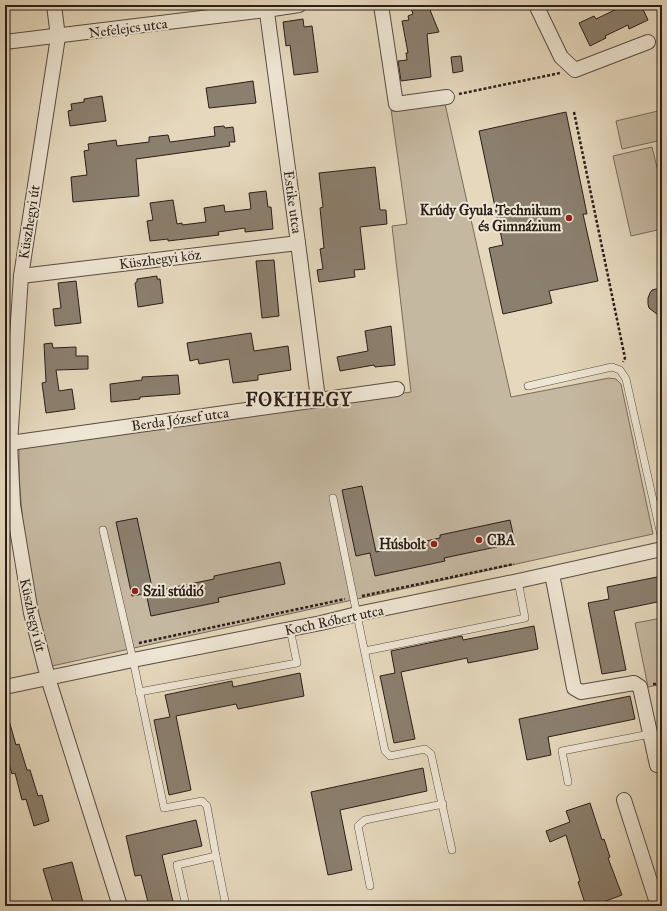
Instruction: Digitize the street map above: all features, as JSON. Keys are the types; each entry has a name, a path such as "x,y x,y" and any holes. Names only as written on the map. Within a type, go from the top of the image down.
{"street":[{"name":"Küszhegyi út","path":"54,5 58,37 21,276 10,443 13,505 31,612 48,678 120,906"},
{"name":"Nefelejcs utca","path":"5,42 58,37 266,8 299,5"},
{"path":"381,5 396,104 447,97"},
{"path":"536,5 561,57 575,70 648,42"},
{"name":"Estike utca","path":"266,8 318,399"},
{"name":"Küszhegyi köz","path":"21,276 298,243"},
{"name":"Berda József utca","path":"10,443 397,389"},
{"name":"Koch Róbert utca","path":"5,687 552,574 662,549"},
{"path":"552,574 574,688 581,692 634,683 640,687 657,765"},
{"path":"624,800 658,906"}],"lane":[{"path":"528,386 612,367 620,370 626,379 662,540"},
{"path":"333,498 385,751 390,756 425,749 431,754 452,850"},
{"path":"104,530 164,808 202,801 207,806 226,906"},
{"path":"365,651 525,618 518,581"},
{"path":"139,692 297,663 290,629"},
{"path":"568,782 562,751 650,734"},
{"path":"370,886 358,826 365,820 443,804"},
{"path":"186,906 177,865 216,856"}],"path":[{"path":"447,97 575,70"},
{"path":"574,112 624,358 620,370"},
{"path":"129,645 514,564"}],"shaded area":[{"path":"445,104 511,397 609,378 616,379 621,384 653,534 52,666 41,626 25,543 20,487 19,446 411,392 392,226 407,224 391,109"},
{"path":"662,110 662,140 622,149 616,121"},
{"path":"652,147 662,188 662,229 631,236 613,156"},
{"path":"662,618 662,702 658,685 648,687 635,623"}],"building":[{"path":"410,5 428,5 439,32 427,34 431,77 401,81 398,61 407,60 406,53 408,53 402,21 409,20 408,16 413,14"},
{"path":"625,5 641,5 648,20 629,29 628,25 605,36 606,38 590,46 579,23 594,16 596,19"},
{"path":"303,19 304,27 312,26 318,72 294,75 290,45 286,46 283,22"},
{"path":"461,56 463,71 453,73 451,57"},
{"path":"253,81 256,103 209,108 206,88"},
{"path":"102,96 106,121 70,126 68,111 72,110 71,104 84,102 84,99"},
{"path":"566,112 587,214 583,214 598,281 549,291 552,303 503,314 489,248 503,245 479,131"},
{"path":"224,126 225,128 233,127 235,142 229,142 230,146 136,159 139,196 73,202 71,177 87,175 84,151 89,150 88,144 116,140 117,146 149,142 149,137 168,135 170,142 215,136 214,127"},
{"path":"375,167 380,210 386,210 387,224 360,227 365,269 354,270 355,277 319,282 317,270 323,269 320,249 324,248 320,208 323,207 319,173"},
{"path":"266,191 268,207 271,207 273,229 245,232 245,228 218,232 219,235 168,241 168,239 150,241 147,221 153,220 150,203 173,200 177,224 182,223 182,225 206,222 204,208 224,205 225,212 251,209 249,193"},
{"path":"274,260 279,316 262,318 256,261"},
{"path":"157,276 157,279 160,279 163,303 138,307 135,283 137,282 137,279"},
{"path":"76,281 81,323 55,326 53,309 61,308 58,283"},
{"path":"652,290 662,290 662,318 649,308 648,304 650,293"},
{"path":"391,326 395,365 375,367 374,365 340,371 337,357 368,351 365,331"},
{"path":"251,333 254,351 288,346 291,370 258,375 258,380 233,383 229,359 199,364 198,359 190,361 187,343"},
{"path":"52,343 53,348 76,347 76,356 88,356 88,369 56,370 59,391 72,389 75,409 46,413 42,383 46,382 44,344"},
{"path":"178,375 180,394 140,397 140,399 111,402 110,384 142,380 142,377"},
{"path":"362,486 376,552 440,538 440,535 510,520 515,543 444,558 445,561 375,576 370,553 356,556 342,490"},
{"path":"137,518 153,592 132,596 116,522"},
{"path":"280,562 285,584 218,598 219,602 151,616 146,593 214,579 214,576"},
{"path":"662,576 662,601 614,611 626,670 602,674 588,603 609,599 607,587"},
{"path":"534,626 538,649 468,663 467,658 401,672 415,739 394,743 380,676 395,673 391,651 462,636 463,640"},
{"path":"300,673 304,696 238,709 236,704 176,716 191,790 169,795 154,720 170,717 165,695 232,681 233,687"},
{"path":"630,696 635,719 548,737 551,755 527,760 519,719"},
{"path":"5,717 8,717 16,745 19,744 27,770 30,770 38,796 42,795 49,821 34,826 26,799 22,800 15,773 12,774 5,751"},
{"path":"423,768 427,791 340,810 352,870 328,875 311,792"},
{"path":"590,803 602,840 604,839 610,857 608,858 622,895 592,906 586,906 566,835 550,842 546,831 570,822 566,811"},
{"path":"196,820 202,846 162,855 174,906 149,906 141,875 135,876 126,836"},
{"path":"72,862 84,906 54,906 43,869"}],"place":[{"name":"Krúdy Gyula Technikum és Gimnázium","path":"569,218"},
{"name":"CBA","path":"479,540"},
{"name":"Húsbolt","path":"434,544"},
{"name":"Szil stúdió","path":"135,591"}],"district":[{"name":"FOKIHEGY","path":"299,400"}]}
